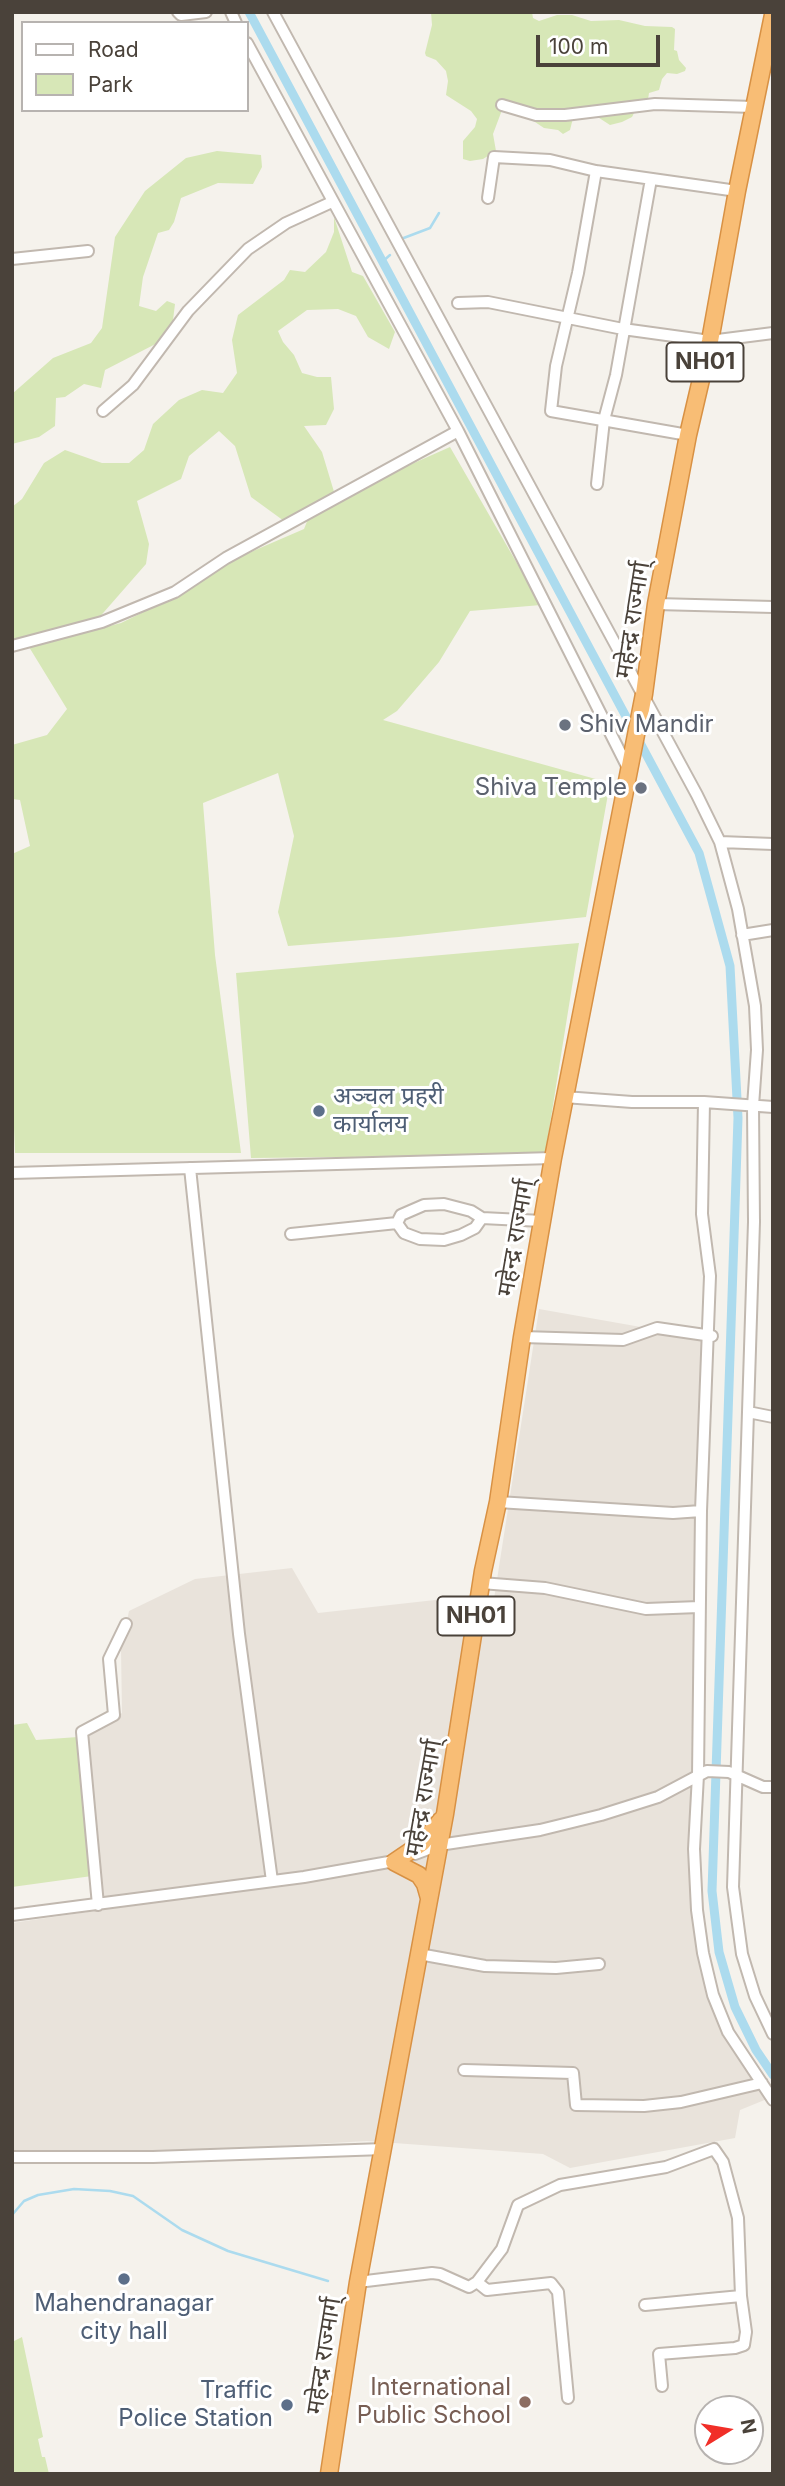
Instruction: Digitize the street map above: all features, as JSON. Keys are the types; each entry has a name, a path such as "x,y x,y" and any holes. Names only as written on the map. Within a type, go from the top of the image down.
{"highway":[{"name":"महेन्द्र राज्मार्ग्","path":"329,2474 358,2281 445,1814 481,1583 498,1502 522,1337 564,1097 643,701 656,604 688,435 710,341 773,15"},
{"path":"394,1862 422,1843 445,1814"},
{"path":"394,1862 419,1874 425,1884 429,1901"}],"street":[{"path":"178,12 181,15 206,12"},
{"path":"273,12 720,842 742,934 755,1006 757,1050 748,1106 754,1222 733,1887 742,1954 755,1996 773,2034"},
{"path":"248,45 458,431 630,764"},
{"path":"502,105 536,115 565,115 655,104 754,107"},
{"path":"488,198 494,158 550,160 596,171 737,191"},
{"path":"596,171 568,319 556,366 551,411 688,435"},
{"path":"597,484 604,420 616,375 651,179"},
{"path":"103,411 134,385 188,311 248,249 286,223 332,202"},
{"path":"12,259 88,251"},
{"path":"458,303 488,302 623,329 710,341 773,333"},
{"path":"12,646 102,622 175,592 226,558 458,431"},
{"path":"656,604 773,607"},
{"path":"720,842 773,844"},
{"path":"742,934 773,930"},
{"path":"564,1097 773,1107"},
{"path":"704,1102 702,1214 710,1276 710,1335 701,1511 699,1607 703,1773 694,1849 697,1910 702,1953 713,1995 729,2032 773,2099"},
{"path":"12,1172 553,1158"},
{"path":"190,1168 239,1634 272,1881"},
{"path":"397,1223 401,1215 424,1205 444,1204 471,1211 482,1218 542,1221"},
{"path":"397,1223 404,1233 420,1239 443,1240 475,1228 482,1218"},
{"path":"291,1234 397,1223"},
{"path":"522,1337 623,1340 656,1328 710,1335"},
{"path":"748,1412 773,1417"},
{"path":"498,1502 673,1513 701,1511"},
{"path":"481,1583 545,1588 646,1609 699,1607"},
{"path":"98,1905 82,1732 114,1715 110,1659 126,1624"},
{"path":"12,1915 394,1862 439,1845 540,1830 601,1815 658,1797 703,1773 723,1771 763,1787 773,1787"},
{"path":"419,1954 485,1966 556,1968 598,1964"},
{"path":"464,2070 573,2073 576,2105 644,2106 681,2102 762,2083"},
{"path":"12,2157 153,2157 384,2149"},
{"path":"358,2281 432,2273 469,2287 477,2282 502,2249 518,2205 560,2185 666,2167 715,2149 723,2162 738,2218 741,2296 746,2332 744,2346 659,2354 662,2386"},
{"path":"477,2282 487,2290 551,2283 558,2292 568,2398"},
{"path":"645,2305 741,2296"}],"shaded area":[{"path":"539,1309 703,1338 690,1837 714,2008 767,2099 740,2110 735,2138 570,2168 543,2154 367,2141 12,2161 12,1923 101,1910 88,1737 122,1713 121,1649 129,1611 195,1579 292,1568 318,1613 462,1597 494,1599"}],"green space":[{"path":"431,12 532,12 533,18 539,21 557,15 572,15 591,21 619,20 645,26 672,27 675,29 674,50 686,68 677,74 667,73 659,90 649,93 647,106 637,107 632,117 610,125 593,114 573,118 570,130 563,134 558,130 544,128 529,118 502,110 493,134 496,151 483,159 470,161 463,159 463,141 475,127 477,119 471,111 446,95 446,71 436,60 426,56 432,25"},
{"path":"217,151 261,155 262,167 253,184 218,183 181,198 169,230 158,233 143,277 139,306 156,311 167,301 175,304 171,336 105,370 101,388 84,384 65,397 56,398 55,426 39,437 12,444 12,394 53,358 91,343 102,328 115,237 145,191 186,158"},
{"path":"334,217 352,272 363,276 395,332 389,349 368,337 356,316 338,309 307,310 278,331 302,373 331,377 334,409 326,425 304,426 322,452 335,495 284,521 251,497 235,446 219,431 189,456 181,479 137,501 149,544 146,564 97,620 12,643 12,507 22,499 44,463 65,450 102,463 129,463 144,450 153,424 179,400 202,390 223,393 237,373 232,340 238,315 284,280 290,270 305,272 326,252 334,232"},
{"path":"450,447 541,605 470,611 439,662 397,711 383,720 610,783 586,917 288,946 278,912 294,836 278,773 203,803 215,955 241,1153 15,1153 12,1077 12,854 30,846 20,800 12,799 12,745 47,735 67,709 29,647 121,623 176,596 230,561 304,529 308,519 396,471"},
{"path":"579,943 545,1155 251,1158 236,973"},
{"path":"27,1723 36,1740 78,1737 92,1876 12,1887 12,1725"},
{"path":"22,2337 43,2437 38,2439 49,2474 12,2474 12,2342"}],"waterway":[{"path":"249,12 699,853 730,966 738,1118 712,1891 719,1952 735,2007 756,2050 773,2075"},
{"path":"401,239 430,228 439,213"},
{"path":"382,262 390,255"},
{"path":"12,2215 24,2201 38,2195 74,2189 110,2191 133,2196 182,2230 228,2251 328,2281"}],"place":[{"name":"Shiv Mandir","path":"565,725"},
{"name":"Shiva Temple","path":"641,788"},
{"name":"अञ्चल प्रहरी कार्यालय","path":"319,1111"},
{"name":"Mahendranagar city hall","path":"124,2279"},
{"name":"International Public School","path":"525,2402"},
{"name":"Traffic Police Station","path":"287,2405"}]}
